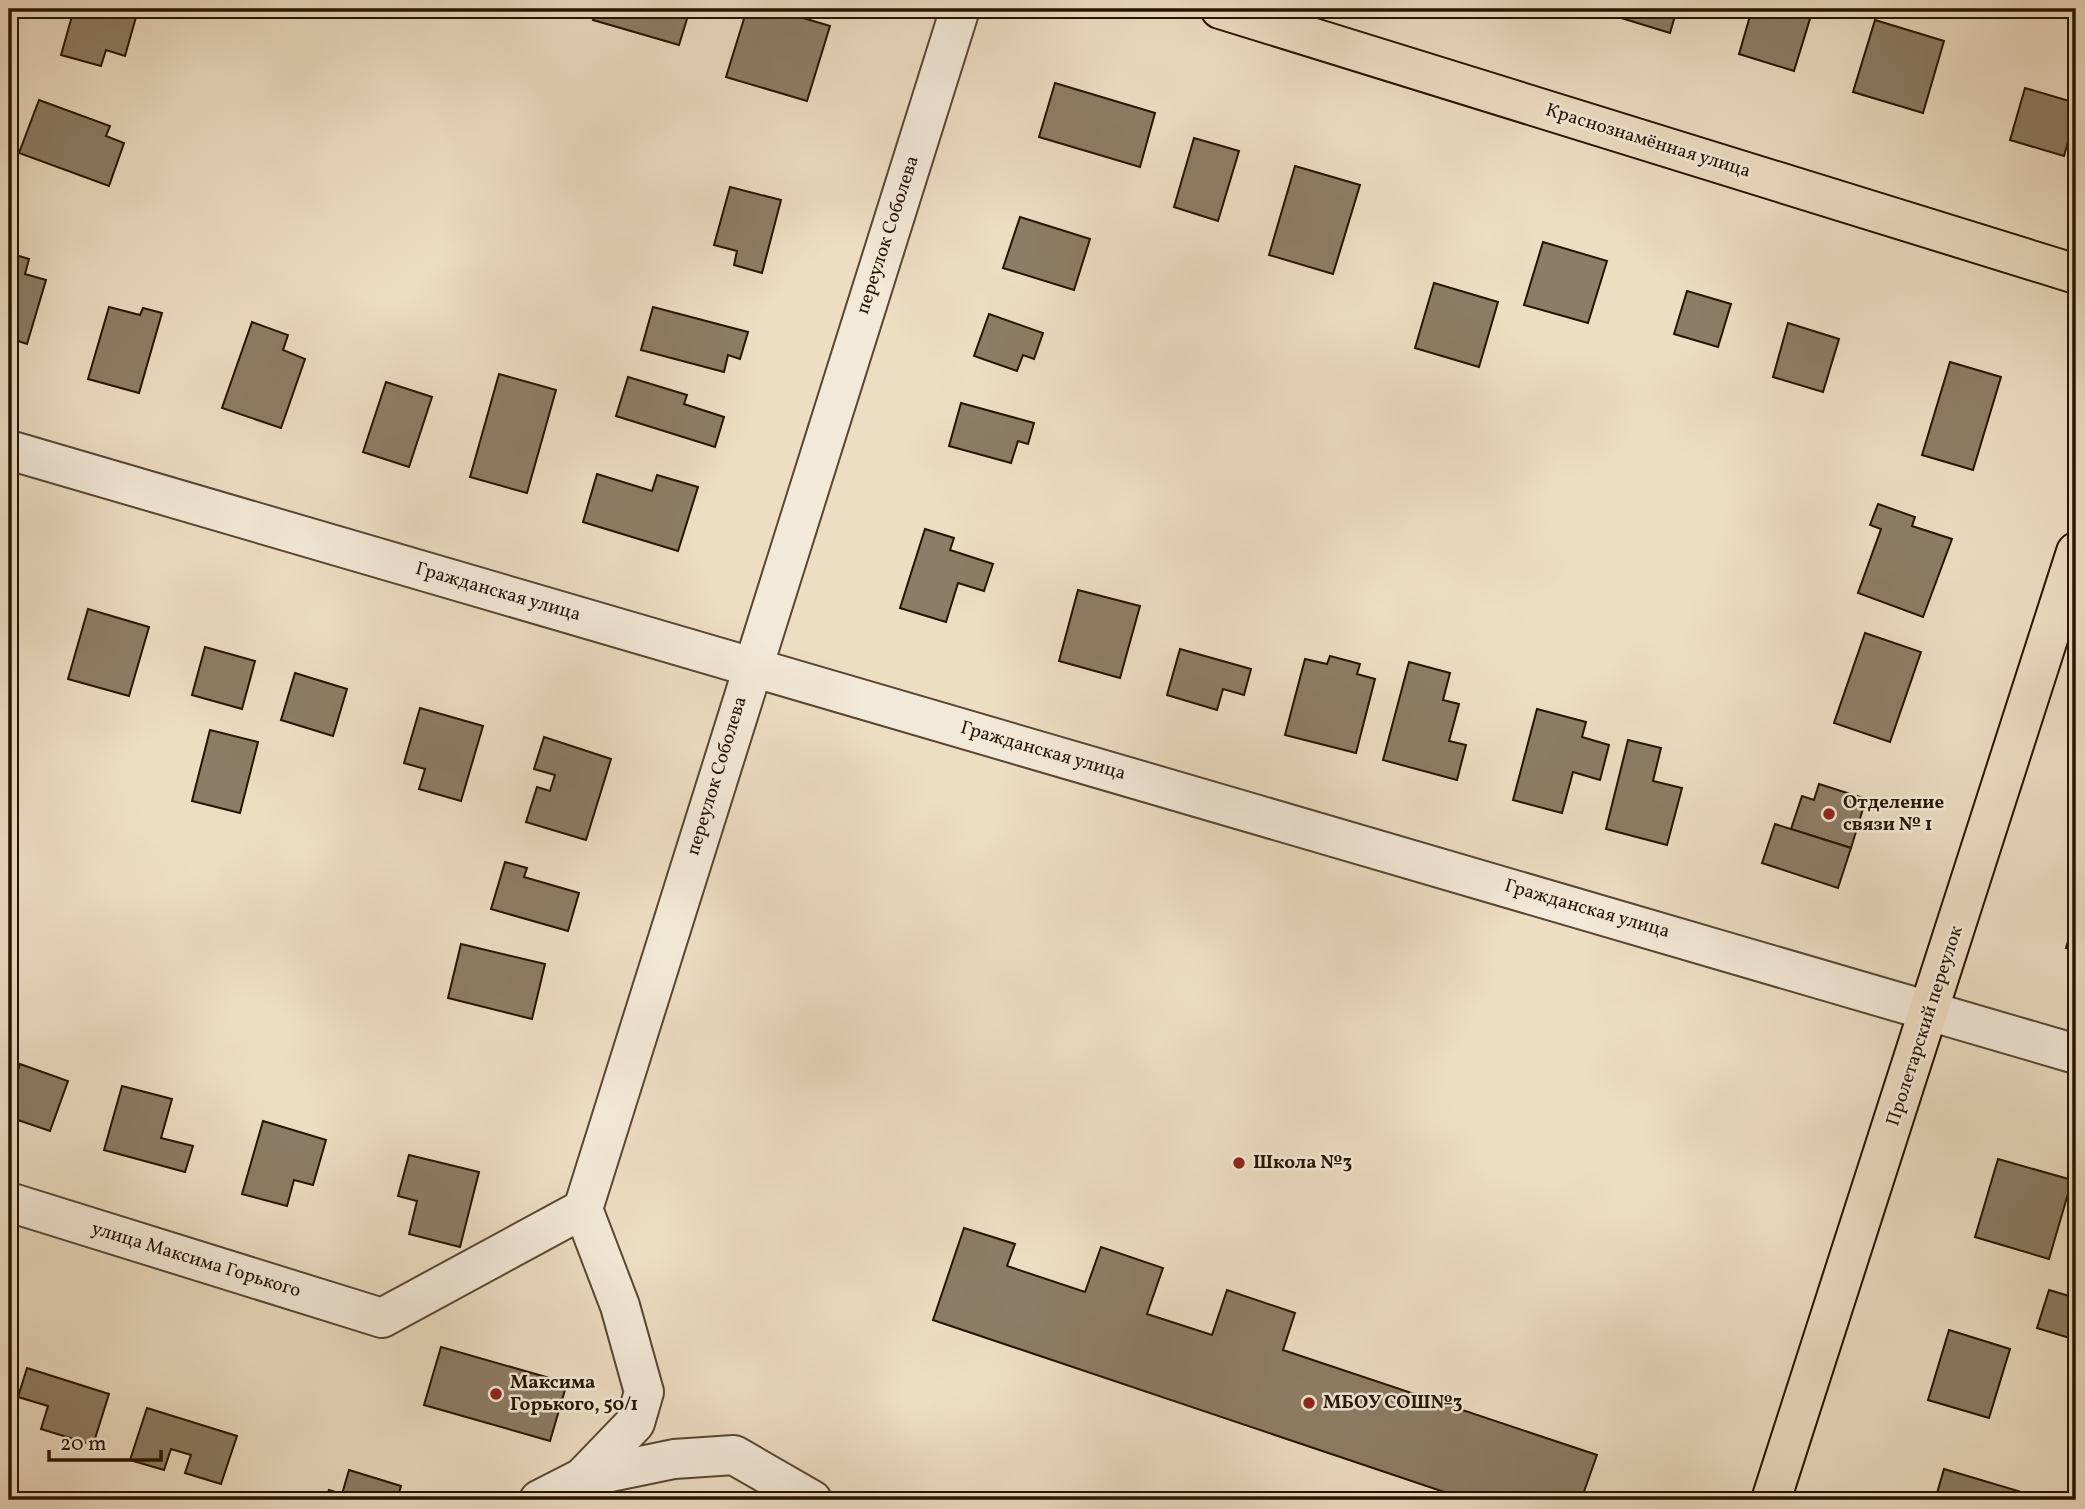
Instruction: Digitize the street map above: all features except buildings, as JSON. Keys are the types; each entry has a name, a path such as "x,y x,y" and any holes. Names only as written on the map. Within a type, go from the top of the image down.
{"main road":[{"name":"Краснознамённая улица","path":"1220,9 2076,274"},
{"name":"Пролетарский переулок","path":"1771,1500 1931,1010 2076,552"}],"street":[{"name":"переулок Соболева","path":"583,1209 960,9"},
{"name":"Гражданская улица","path":"9,450 2076,1054"},
{"name":"улица Максима Горького","path":"9,1202 382,1318 583,1209"},
{"path":"582,1478 635,1423 644,1392 620,1306 583,1209"},
{"path":"539,1500 582,1478 674,1459 734,1455 812,1500"}],"place":[{"name":"Отделение связи № 1","path":"1829,814"},
{"name":"Школа №3","path":"1239,1163"},
{"name":"Максима Горького, 50/1","path":"496,1394"},
{"name":"МБОУ СОШ№3","path":"1309,1403"}]}
